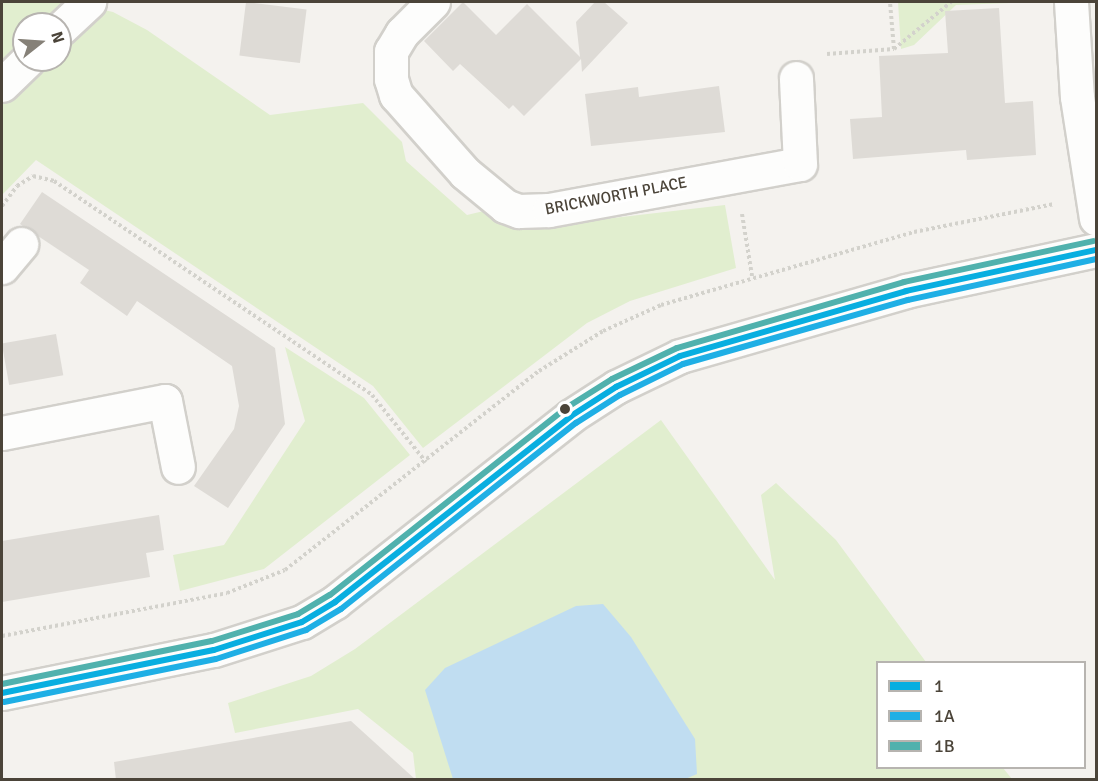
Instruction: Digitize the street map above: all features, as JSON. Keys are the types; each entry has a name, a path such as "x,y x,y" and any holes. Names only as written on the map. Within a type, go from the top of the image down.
{"street":[{"path":"72,18 89,2"},
{"name":"BRICKWORTH PLACE","path":"434,2 391,51 391,79 396,95 465,173 506,206 549,210 735,173 800,164 796,78"},
{"path":"1071,2 1077,97 1096,219"},
{"path":"2,86 16,72"},
{"path":"2,693 214,650 302,622 335,602 571,416 672,359 906,291 1096,250"},
{"path":"2,433 165,401 178,467"}],"path":[{"path":"890,2 894,49"},
{"path":"796,78 794,56 894,49 951,2"},
{"path":"735,173 752,276"},
{"path":"2,206 17,186 33,176 54,181 372,395 426,462"}],"green space":[{"path":"2,2 69,2 113,12 147,30 270,115 363,103 402,142 406,161 467,215 488,210 509,226 527,228 725,205 736,268 630,301 587,323 423,448 373,386 36,160 2,195"},
{"path":"898,2 1039,2 956,5 914,45 901,49"},
{"path":"285,347 364,398 410,455 264,569 180,591 173,555 224,545 305,421"},
{"path":"661,420 775,580 761,495 776,483 836,540 925,661 876,661 876,769 1004,769 1012,779 416,779 413,753 358,709 235,733 228,703 311,676 355,649"}],"water":[{"path":"603,604 631,637 695,739 697,774 683,780 453,779 425,690 445,668 576,606"}],"building":[{"path":"246,2 307,9 300,63 239,56"},
{"path":"463,2 496,35 527,4 580,57 576,22 595,2 604,2 628,23 582,72 581,59 524,116 513,105 509,109 460,64 453,71 424,41"},
{"path":"999,8 1005,103 1033,101 1036,155 967,160 966,150 853,159 850,119 882,117 879,56 948,53 945,11"},
{"path":"719,86 725,132 591,146 585,94 638,87 639,97"},
{"path":"42,192 275,348 285,424 228,508 194,486 234,429 239,406 232,366 137,301 127,316 80,283 89,270 20,224"},
{"path":"56,334 63,375 9,385 2,344"},
{"path":"159,515 164,550 146,553 150,577 2,602 2,541"},
{"path":"351,721 416,780 116,780 114,762"}],"transit line":[{"name":"1B","path":"2,684 212,641 298,614 330,595 566,408 612,379 677,348 904,282 1094,241"},
{"name":"1","path":"2,693 214,650 302,622 335,602 571,416 616,387 680,356 906,291 1096,250"},
{"name":"1A","path":"4,702 216,659 306,630 341,609 576,423 620,395 683,364 908,300 1096,259"}]}
